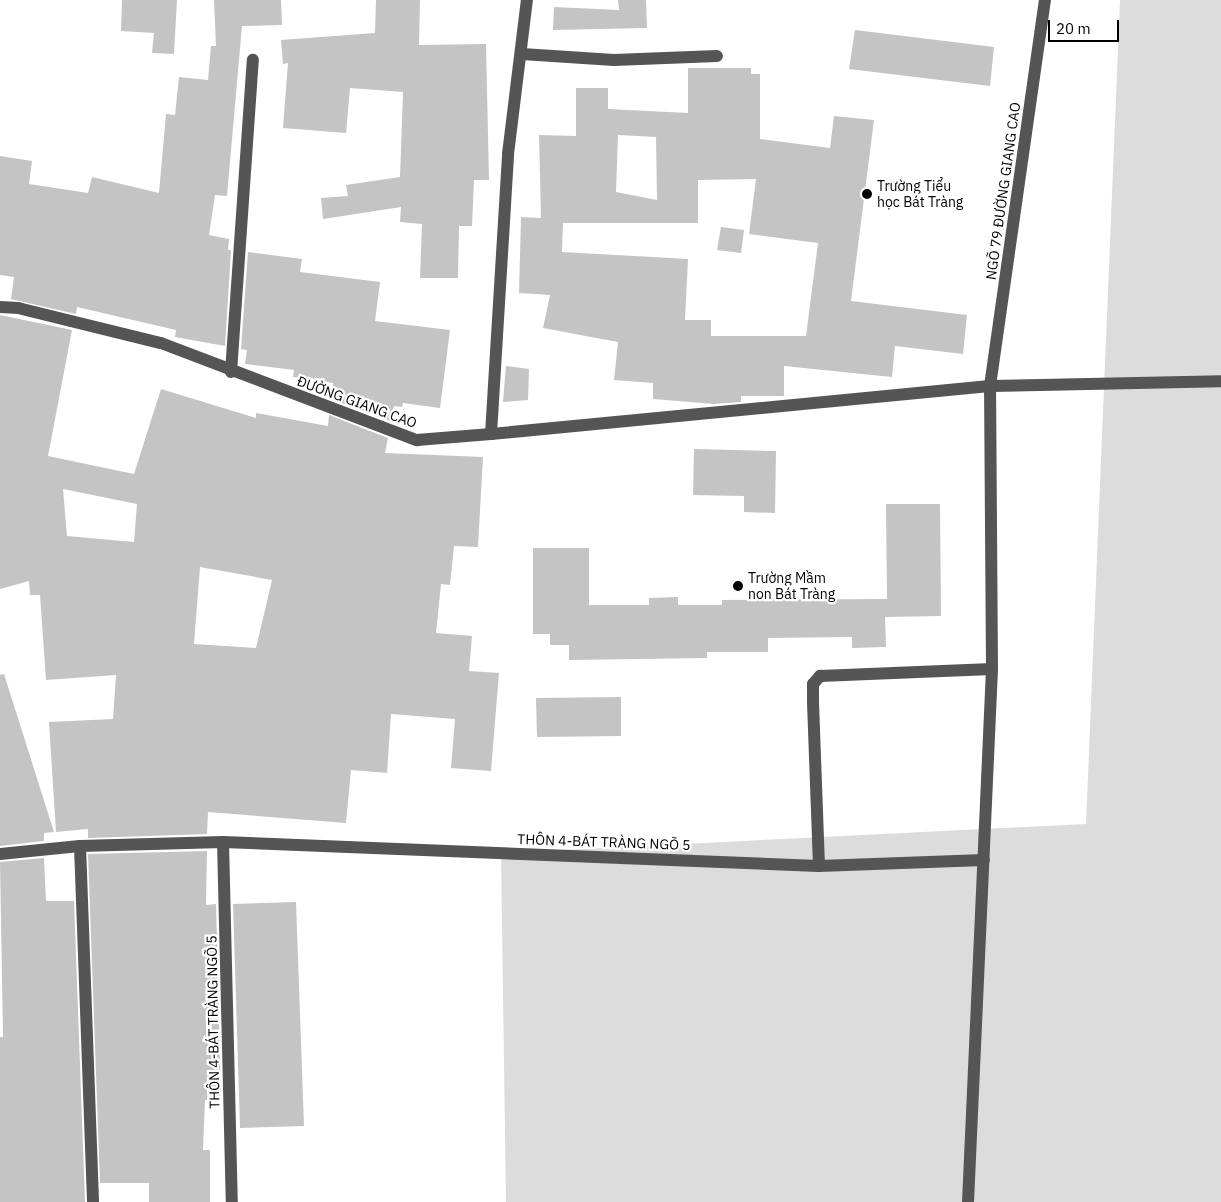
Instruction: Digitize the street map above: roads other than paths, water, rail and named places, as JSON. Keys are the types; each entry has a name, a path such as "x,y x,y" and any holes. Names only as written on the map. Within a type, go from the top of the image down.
{"street":[{"path":"491,434 508,154 522,54 527,0"},
{"name":"NGÕ 79 ĐƯỜNG GIANG CAO","path":"968,1202 992,669 990,386 1045,0"},
{"path":"522,54 614,60 717,56"},
{"path":"231,372 253,60"},
{"name":"ĐƯỜNG GIANG CAO","path":"0,307 18,308 161,343 231,372 417,440 990,386 1221,381"},
{"path":"819,866 813,702 814,684 820,676 992,669"},
{"name":"THÔN 4-BÁT TRÀNG NGÕ 5","path":"0,854 80,846 224,842 819,866 984,860"},
{"name":"THÔN 4-BÁT TRÀNG NGÕ 5","path":"224,842 232,1202"},
{"path":"80,846 93,1202"}],"place":[{"name":"Trường Tiểu học Bát Tràng","path":"867,194"},
{"name":"Trường Mầm non Bát Tràng","path":"738,586"}]}
